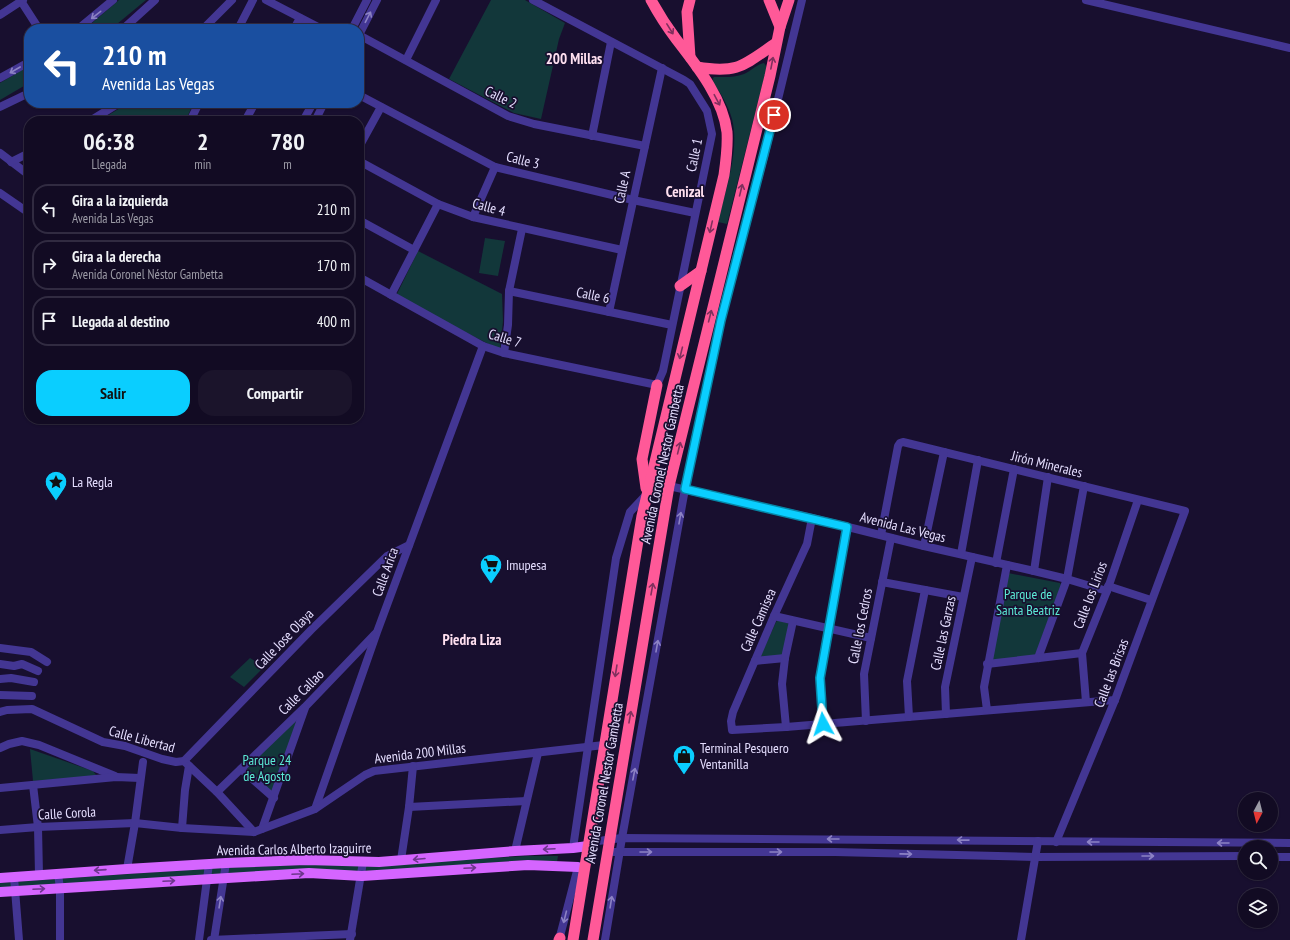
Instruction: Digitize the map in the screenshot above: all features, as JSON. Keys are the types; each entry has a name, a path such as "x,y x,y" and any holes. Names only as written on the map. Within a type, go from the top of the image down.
{"highway":[{"name":"Avenida Coronel Nestor Gambetta","path":"573,940 638,536 646,495 724,175 728,146 724,117 718,102 697,67 675,38 651,0"},
{"path":"690,0 687,12 690,57"},
{"path":"769,0 780,27"},
{"name":"Avenida Coronel Nestor Gambetta","path":"593,940 669,486 770,76 776,43 789,0"},
{"path":"697,67 713,70 736,68 753,60 776,43"},
{"path":"680,286 701,271"},
{"path":"646,495 642,459 657,385"},
{"path":"578,867 588,846"}],"main road":[{"name":"Avenida Carlos Alberto Izaguirre","path":"0,878 127,868 226,863 306,860 363,862 401,860 588,846"},
{"name":"Avenida Carlos Alberto Izaguirre","path":"0,892 309,873 362,876 528,865 578,867"}],"street":[{"path":"84,24 114,0"},
{"path":"129,24 155,0"},
{"path":"209,24 232,0"},
{"path":"241,24 253,0"},
{"path":"266,0 312,24"},
{"path":"355,24 367,0"},
{"path":"364,25 377,0"},
{"path":"406,60 436,0"},
{"name":"Calle 1","path":"533,0 684,80 690,84 707,111 712,134 663,370 657,385"},
{"path":"605,940 619,851 685,489 723,313 738,251 764,157 802,0"},
{"path":"1086,0 1290,48"},
{"path":"0,15 22,1 35,24"},
{"path":"297,24 300,18"},
{"name":"Calle 2","path":"364,38 508,116 534,124 644,146"},
{"path":"592,136 611,42"},
{"path":"0,78 24,65"},
{"name":"Calle A","path":"609,312 662,68"},
{"path":"0,107 24,95"},
{"name":"Calle 3","path":"364,98 494,167 633,200 696,213"},
{"path":"364,138 381,106"},
{"path":"98,116 111,108"},
{"path":"0,153 24,171"},
{"path":"11,162 24,156"},
{"name":"Calle 4","path":"364,164 438,204 473,217 622,250"},
{"path":"473,217 494,167"},
{"path":"0,193 24,210"},
{"path":"391,295 438,204"},
{"path":"364,223 414,250"},
{"path":"504,353 508,326 509,291 522,229"},
{"name":"Calle 7","path":"364,280 483,346 504,353 657,385"},
{"name":"Calle 6","path":"509,291 672,325"},
{"name":"Calle Arica","path":"315,809 376,632 483,346"},
{"name":"Jirón Minerales","path":"881,535 898,446 903,442 1185,511"},
{"path":"924,546 944,452"},
{"path":"961,554 978,460"},
{"path":"996,563 1014,469"},
{"path":"1034,570 1048,477"},
{"name":"Avenida Las Vegas","path":"669,486 812,518 996,563 1034,570 1151,600"},
{"path":"1038,658 1068,579 1084,486"},
{"path":"573,848 616,558 630,512 646,495"},
{"name":"Calle los Lirios","path":"1086,702 1082,653 1108,588 1138,500"},
{"name":"Calle las Brisas","path":"1056,842 1115,700 1185,511"},
{"name":"Calle Camisea","path":"786,727 735,731 732,730 731,727 733,712 807,544 812,518"},
{"path":"823,724 820,678 847,527"},
{"name":"Calle los Cedros","path":"866,721 864,674 891,538"},
{"name":"Calle Jose Olaya","path":"187,763 307,634 387,556 409,545"},
{"path":"387,556 397,560 401,566"},
{"name":"Calle las Garzas","path":"946,714 945,687 972,557"},
{"path":"986,710 984,687 987,664 1007,565"},
{"path":"882,582 963,597"},
{"path":"909,717 907,680 925,590"},
{"path":"774,616 871,638"},
{"path":"793,621 785,658 782,684 786,727 1115,700"},
{"name":"Calle Callao","path":"217,792 305,707 376,632"},
{"path":"0,648 31,652 47,662"},
{"path":"360,650 369,654"},
{"path":"987,664 1082,653"},
{"path":"755,661 785,658"},
{"path":"0,664 14,666 22,664 38,671"},
{"path":"0,679 10,678 34,682"},
{"path":"0,695 32,696"},
{"path":"262,829 305,707"},
{"name":"Calle Libertad","path":"0,712 7,710 32,709 103,742 126,746 162,760 187,763 217,792 254,832"},
{"path":"0,748 22,741 39,745 116,777"},
{"name":"Avenida 200 Millas","path":"135,823 182,828 254,832 315,809 365,775 374,771 604,745"},
{"path":"515,851 538,753"},
{"path":"127,868 135,823 142,762"},
{"path":"182,828 187,763"},
{"path":"401,860 409,807 413,766"},
{"path":"240,769 274,798"},
{"path":"0,788 116,777 140,778"},
{"path":"33,785 38,827 39,875"},
{"path":"409,807 526,801"},
{"name":"Calle Corola","path":"0,830 135,823"},
{"path":"588,846 598,841 610,838 1290,843"},
{"path":"713,838 713,852"},
{"path":"1021,940 1038,841"},
{"path":"608,852 836,852 1035,856 1238,856"},
{"path":"1278,857 1290,857"},
{"path":"226,863 213,940 351,937 362,876 363,862"},
{"path":"199,940 208,864"},
{"path":"559,939 578,867"},
{"path":"58,874 60,888 60,940"},
{"path":"14,877 19,940"}],"green space":[{"path":"119,0 146,0 117,24 91,24"},
{"path":"491,0 525,0 565,23 559,39 541,119 514,113 449,79"},
{"path":"764,63 766,70 727,224 718,222 731,171 734,131 730,113 715,85 713,78 736,76 747,73"},
{"path":"24,69 24,86 0,100 0,83"},
{"path":"120,108 192,108 188,116 107,116"},
{"path":"485,238 505,241 498,276 479,273"},
{"path":"418,251 502,294 503,321 500,350 396,296"},
{"name":"Parque de Santa Beatriz","path":"1008,573 1060,583 1061,585 1035,656 993,661 992,659"},
{"path":"778,620 790,624 783,657 760,657 776,622"},
{"path":"250,658 264,667 244,687 230,677"},
{"name":"Parque 24 de Agosto","path":"294,722 296,722 273,793 247,771 247,768"},
{"path":"30,749 93,771 96,775 93,777 33,781"},
{"path":"527,856 558,856 557,862 526,860 375,872 0,888 0,883 215,868 458,860"}],"place":[{"name":"La Regla","path":"56,502"},
{"name":"Imupesa","path":"491,584"},
{"name":"Terminal Pesquero Ventanilla","path":"684,776"}],"district":[{"name":"200 Millas","path":"574,58"},
{"name":"Cenizal","path":"685,191"},
{"name":"Piedra Liza","path":"472,639"}],"route":[{"path":"774,115 721,320 685,489 847,527 820,678 823,724"}]}
